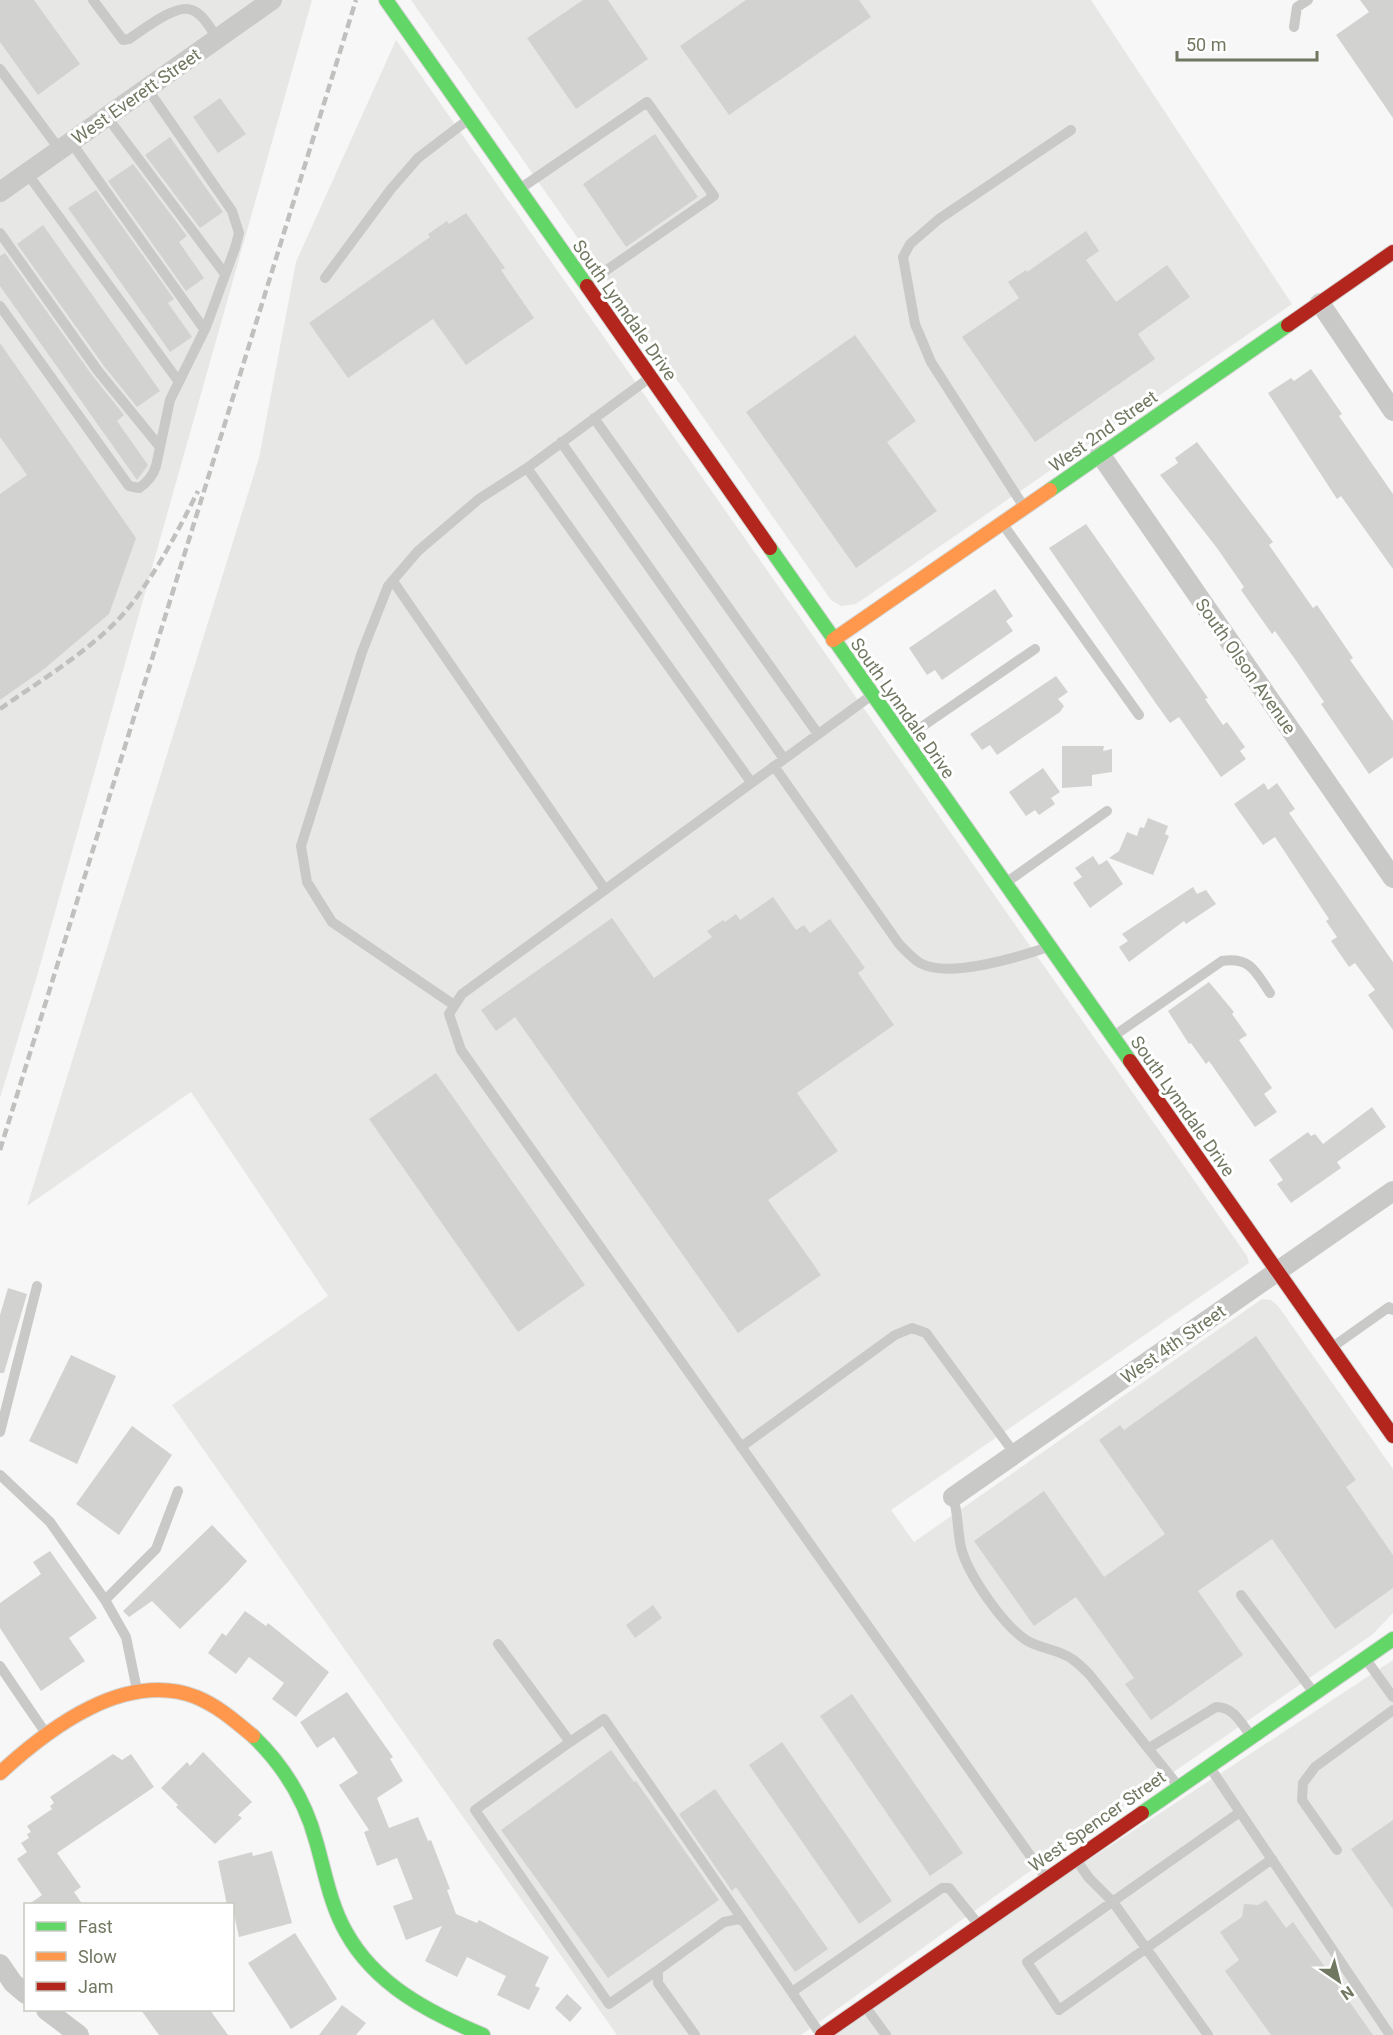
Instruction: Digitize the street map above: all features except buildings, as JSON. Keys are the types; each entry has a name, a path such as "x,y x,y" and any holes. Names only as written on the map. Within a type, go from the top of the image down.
{"street":[{"name":"West Everett Street","path":"0,192 272,0"},
{"name":"South Lynndale Drive","path":"386,0 1393,1436"},
{"name":"West 2nd Street","path":"833,640 1393,252"},
{"path":"1320,303 1393,411"},
{"name":"South Olson Avenue","path":"1100,454 1393,878"},
{"name":"West 4th Street","path":"954,1497 1393,1191"},
{"name":"West Spencer Street","path":"821,2035 978,1924 1393,1639"},
{"path":"0,1773 47,1735 91,1708 119,1696 175,1691 205,1701 253,1736 291,1780 303,1804 334,1909 358,1951 421,2007 483,2035"},
{"path":"0,1964 13,1983 24,1992"},
{"path":"47,2011 79,2035"}],"lane":[{"path":"93,0 123,40 129,39 179,9 191,9 199,15 217,38"},
{"path":"1294,27 1297,7 1308,0"},
{"path":"0,69 65,146 204,330"},
{"path":"0,306 129,486 139,488 153,475 170,400 204,330 239,233 232,211 147,88"},
{"path":"518,190 647,102 714,196 585,285"},
{"path":"107,117 225,274"},
{"path":"325,278 391,189 418,158 469,119"},
{"path":"1024,507 931,362 915,324 903,257 910,244 939,219 1071,129"},
{"path":"27,173 179,382"},
{"path":"0,233 98,370 160,447"},
{"path":"454,1005 333,922 307,882 301,846 362,651 393,581 418,551 470,507 650,378"},
{"path":"594,418 818,734"},
{"path":"561,442 784,759"},
{"path":"527,468 751,782"},
{"path":"1002,523 1139,715"},
{"path":"393,581 604,888"},
{"path":"903,739 1035,650"},
{"path":"872,695 462,993 448,1014 461,1050 1046,1878"},
{"path":"774,766 899,944 921,963 945,967 1000,963 1049,947"},
{"path":"1004,884 1107,811"},
{"path":"1112,1037 1222,961 1235,959 1250,964 1270,993"},
{"path":"0,1432 37,1286"},
{"path":"1331,1348 1389,1307 1393,1310"},
{"path":"741,1447 895,1335 912,1328 926,1333 1015,1454"},
{"path":"0,1475 51,1522 105,1600 126,1637 138,1694"},
{"path":"105,1600 156,1549 178,1491"},
{"path":"954,1497 961,1550 969,1569 1005,1620 1023,1638 1038,1647 1073,1659 1089,1674 1179,1787"},
{"path":"1241,1595 1314,1694"},
{"path":"498,1644 570,1742"},
{"path":"1365,1658 1393,1697"},
{"path":"0,1666 47,1735"},
{"path":"1149,1748 1216,1707 1226,1707 1234,1713 1251,1737"},
{"path":"1337,1851 1302,1800 1304,1782 1315,1767 1393,1710"},
{"path":"744,1922 732,1919 724,1922 609,2004 475,1810 604,1719 744,1922 821,2035"},
{"path":"1209,1766 1390,2032"},
{"path":"1240,1812 1027,1962 1059,2010 1272,1859"},
{"path":"1075,1858 1089,1878 1113,1902 1208,2035"},
{"path":"792,1992 942,1888 949,1888 978,1924"},
{"path":"658,1970 658,1983 695,2035"},
{"path":"864,2005 886,2035"}],"shaded area":[{"path":"0,0 312,0 37,976 0,1098"},
{"path":"411,0 1091,0 1292,304 856,604 841,606 831,600"},
{"path":"396,40 1247,1256 1249,1263 891,1510 914,1542 1262,1299 1271,1300 1278,1306 1393,1469 1393,1613 1373,1634 1019,1879 801,2035 617,2035 172,1405 328,1296 191,1092 27,1206 259,458 296,262"},
{"path":"1393,1660 1393,2035 822,2035 1282,1733"}],"railway":[{"path":"0,1150 356,0"},
{"path":"0,709 71,660 120,617 160,562 198,491"}],"traffic: fast":[{"path":"386,0 587,286"},
{"path":"1050,490 1288,325"},
{"path":"770,548 1130,1061"},
{"path":"1142,1813 1393,1639"},
{"path":"253,1736 283,1771 306,1811 340,1921 358,1951 388,1982 406,1995 443,2017 483,2035"}],"traffic: slow":[{"path":"833,640 1050,490"},
{"path":"0,1773 41,1738 65,1722 116,1697 142,1691 169,1691 196,1697 219,1709 253,1736"}],"traffic: jam":[{"path":"1288,325 1393,252"},
{"path":"587,286 770,548"},
{"path":"1130,1061 1393,1436"},
{"path":"822,2035 1142,1813"}]}
